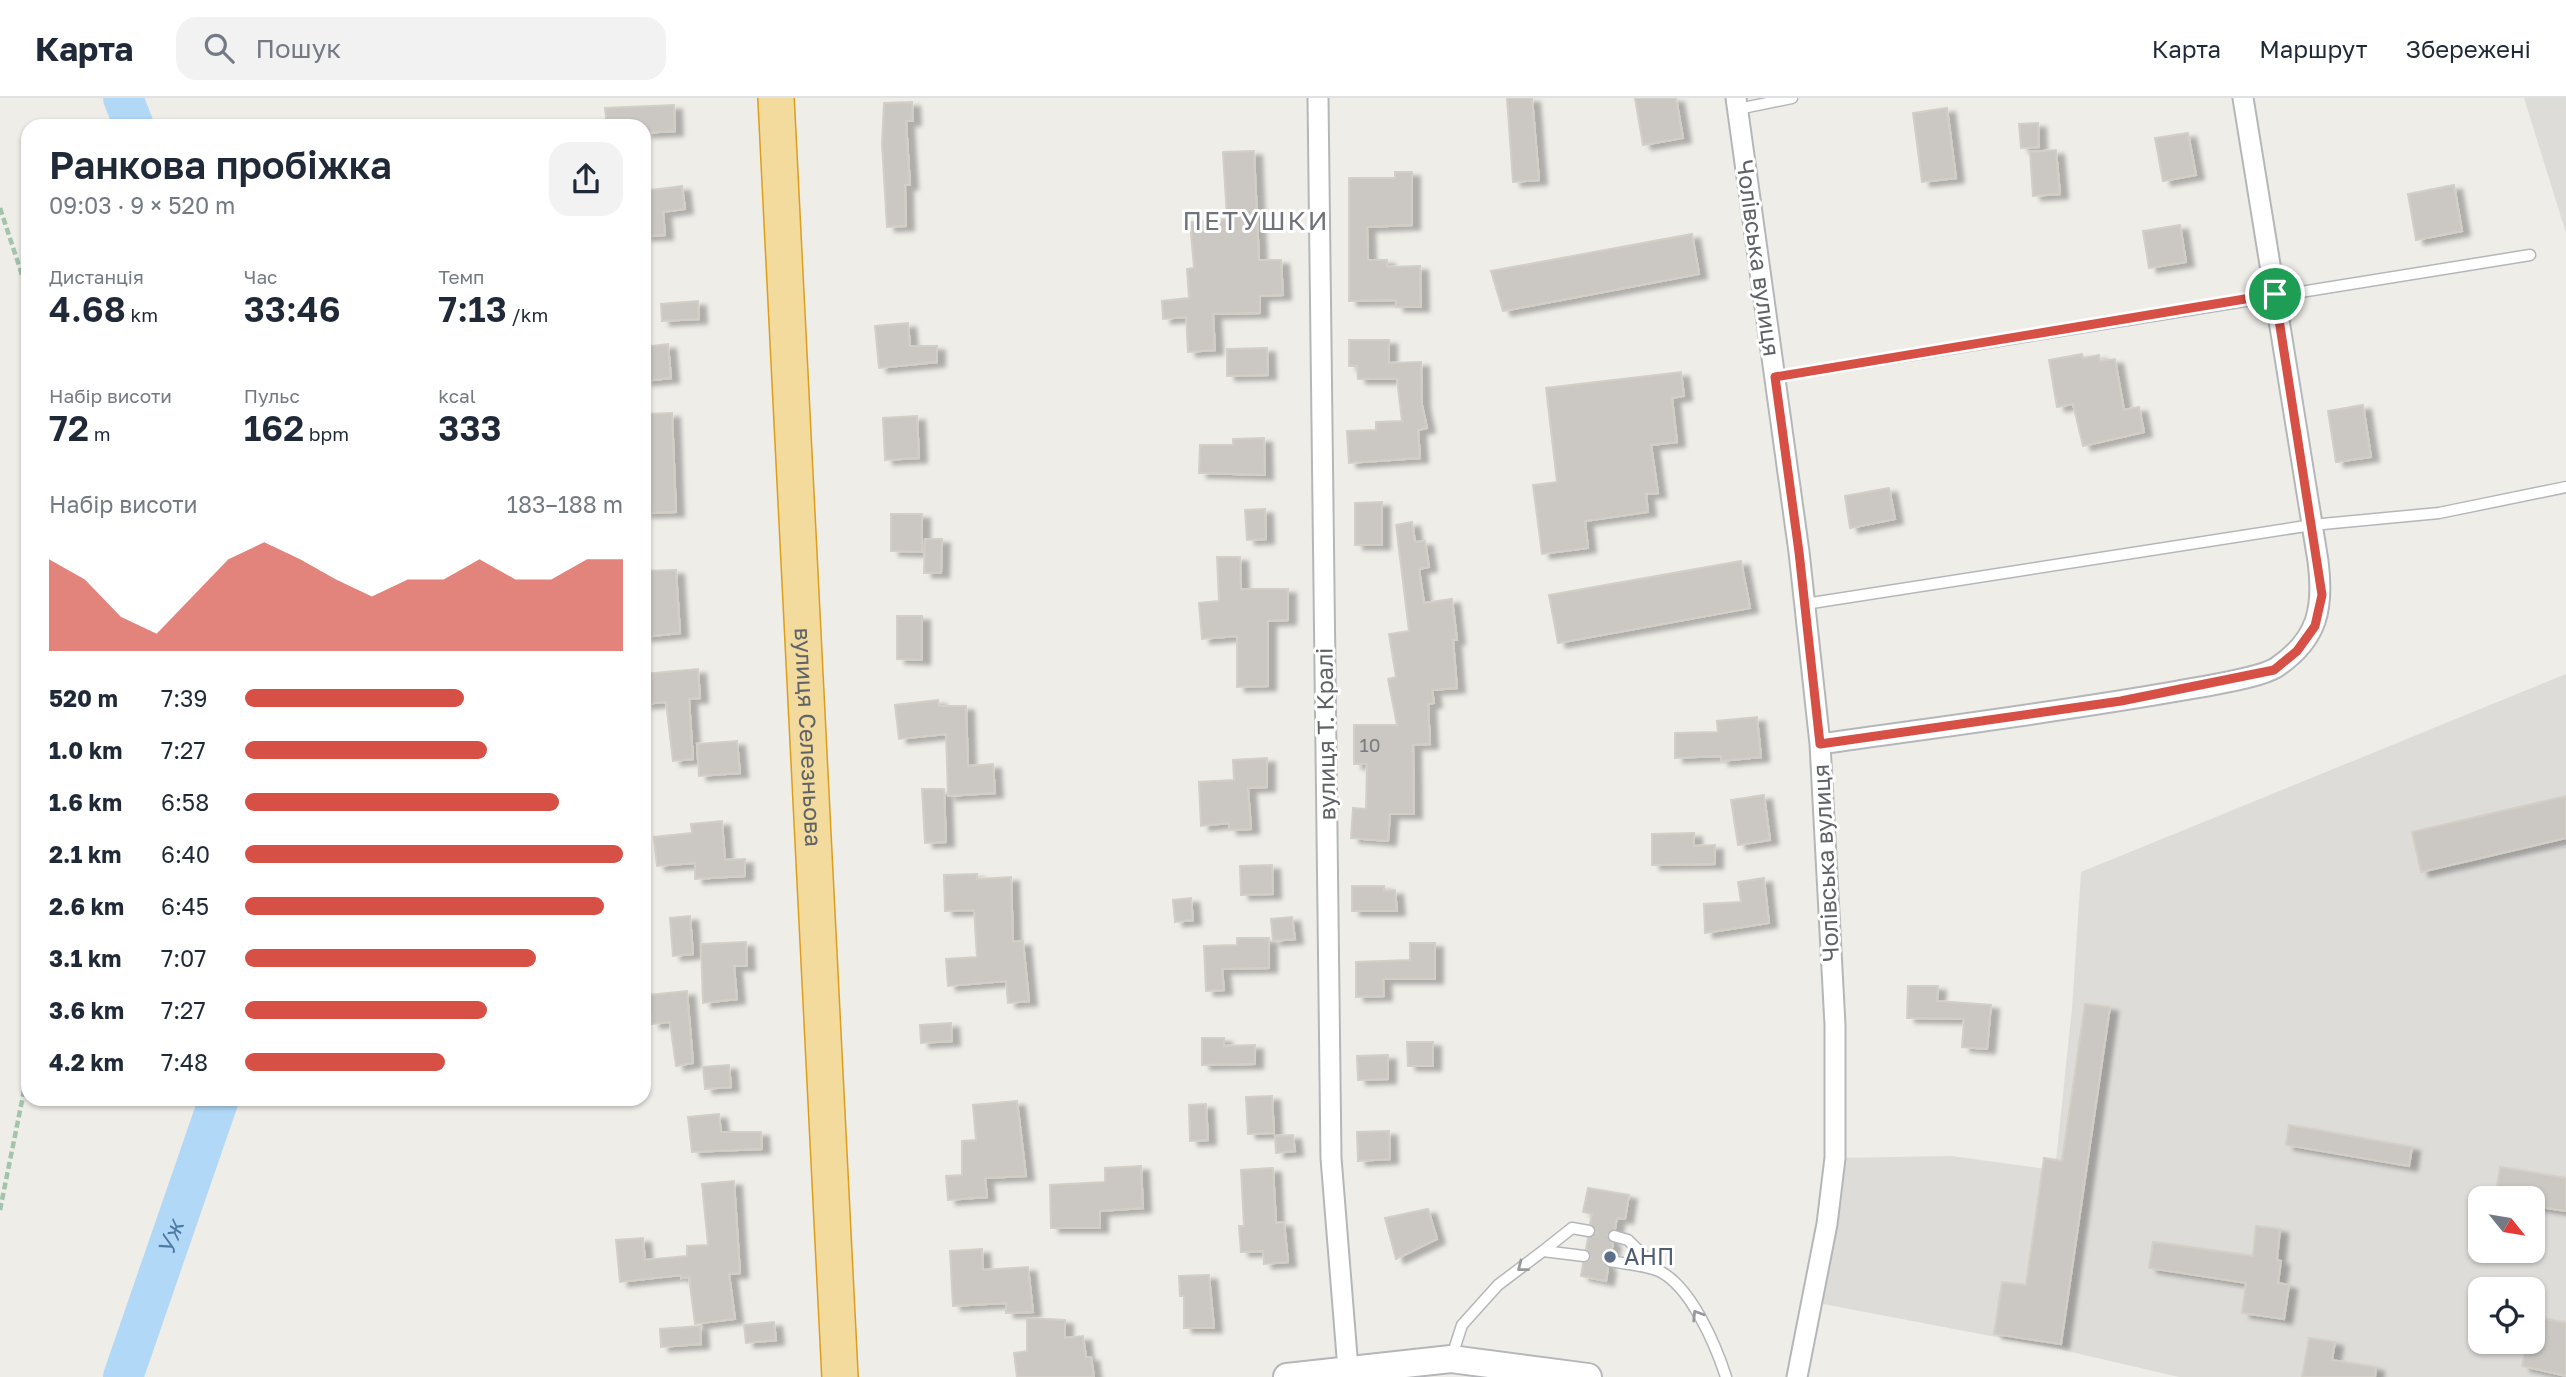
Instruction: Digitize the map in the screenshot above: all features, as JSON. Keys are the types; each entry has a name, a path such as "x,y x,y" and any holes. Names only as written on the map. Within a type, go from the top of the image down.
{"highway":[{"name":"вулиця Селезньова","path":"776,98 840,1377"}],"main road":[{"path":"1287,1377 1451,1359 1588,1377"}],"street":[{"name":"вулиця Т. Кралі","path":"1318,98 1331,1158 1348,1369"},
{"path":"1820,744 2121,701 2274,670 2297,651 2315,626 2322,595 2243,98"},
{"name":"Чолівська вулиця","path":"1737,104 1805,604 1820,744 1835,1025 1835,1158 1827,1224 1797,1377"}],"lane":[{"path":"1737,104 1793,98"},
{"path":"1775,377 2275,294 2530,256"},
{"path":"1805,604 2312,525 2439,513 2566,487"},
{"path":"1451,1359 1462,1325 1498,1285 1572,1228 1589,1231"},
{"path":"1614,1236 1628,1240 1683,1292 1715,1345 1726,1377"},
{"path":"1543,1251 1584,1256"},
{"path":"1610,1261 1660,1271"}],"path":[{"path":"0,208 21,272"},
{"path":"0,1210 21,1106"}],"shaded area":[{"path":"2524,98 2566,98 2566,233"},
{"path":"2566,674 2566,1377 2179,1377 2054,1348 1823,1304 1836,1158 1951,1156 2055,1170 2072,1008 2081,872"}],"building":[{"path":"1507,98 1532,98 1539,180 1513,182"},
{"path":"1635,98 1676,98 1683,138 1643,145"},
{"path":"912,102 913,121 906,121 910,185 905,185 906,226 887,227 882,144 884,103"},
{"path":"674,105 675,131 651,133 651,119 606,119 605,108"},
{"path":"1947,108 1956,178 1922,182 1913,113"},
{"path":"2038,123 2039,147 2021,148 2019,124"},
{"path":"2188,133 2196,175 2163,181 2155,138"},
{"path":"2056,150 2060,194 2033,196 2030,152"},
{"path":"1254,151 1259,260 1281,260 1283,295 1260,296 1260,313 1213,314 1215,350 1188,352 1186,317 1163,319 1162,301 1189,298 1187,269 1194,268 1190,222 1227,219 1223,152"},
{"path":"1395,172 1412,172 1412,225 1367,227 1368,260 1387,260 1387,267 1420,266 1421,307 1396,307 1396,300 1349,301 1349,178 1395,178"},
{"path":"2454,185 2462,231 2416,240 2408,194"},
{"path":"682,186 685,209 663,212 665,235 651,236 651,190"},
{"path":"2180,225 2186,262 2149,268 2143,231"},
{"path":"1692,234 1699,274 1503,311 1491,271"},
{"path":"698,301 699,319 662,321 661,304"},
{"path":"908,323 910,346 937,346 937,362 879,368 875,326"},
{"path":"1349,340 1389,340 1389,363 1421,362 1422,405 1427,428 1418,430 1420,458 1349,463 1347,431 1376,430 1376,422 1402,421 1397,379 1358,379 1357,366 1349,366"},
{"path":"668,344 671,378 651,380 651,346"},
{"path":"1267,348 1268,375 1227,376 1227,349"},
{"path":"2082,354 2083,358 2099,355 2100,361 2115,359 2124,410 2139,407 2144,432 2083,446 2073,404 2057,407 2049,360"},
{"path":"1681,372 1684,396 1672,398 1677,442 1651,445 1658,493 1646,494 1648,512 1585,521 1588,548 1542,554 1533,485 1557,482 1546,388"},
{"path":"2363,405 2371,457 2336,462 2328,411"},
{"path":"672,413 676,512 651,513 651,414"},
{"path":"917,416 919,458 885,460 883,418"},
{"path":"1264,438 1265,475 1199,473 1200,445 1233,445 1233,439"},
{"path":"1889,488 1895,519 1850,528 1845,496"},
{"path":"1382,502 1382,545 1355,545 1355,503"},
{"path":"1265,509 1266,539 1247,540 1245,510"},
{"path":"891,514 922,514 922,552 891,551"},
{"path":"1412,522 1415,542 1425,541 1429,567 1419,569 1424,603 1452,599 1457,640 1453,640 1457,688 1432,690 1434,703 1428,704 1430,744 1413,745 1414,814 1390,814 1388,841 1351,838 1353,808 1366,809 1367,764 1354,764 1354,725 1397,725 1388,679 1396,677 1389,634 1409,631 1396,525"},
{"path":"925,539 942,539 941,573 924,573"},
{"path":"1217,557 1240,557 1241,589 1288,589 1288,620 1268,621 1268,686 1237,687 1237,636 1202,639 1199,603 1219,601"},
{"path":"1741,561 1750,608 1558,643 1549,595"},
{"path":"676,570 680,633 651,636 651,571"},
{"path":"897,616 922,616 922,660 897,659"},
{"path":"698,669 700,698 689,699 693,759 673,761 666,702 651,703 651,673"},
{"path":"938,700 939,706 966,706 968,766 993,764 995,793 948,796 946,734 899,739 895,705"},
{"path":"1757,717 1761,757 1721,761 1721,756 1675,758 1675,733 1718,732 1717,721"},
{"path":"737,741 740,773 699,776 697,744"},
{"path":"1267,758 1267,787 1248,788 1251,829 1229,830 1229,823 1201,826 1199,782 1234,780 1233,760"},
{"path":"922,789 944,789 946,842 925,843"},
{"path":"1764,795 1770,840 1738,845 1731,800"},
{"path":"2566,796 2566,838 2421,872 2412,832"},
{"path":"722,821 725,860 745,859 745,876 695,879 695,863 657,866 654,837 692,833 691,824"},
{"path":"1694,833 1694,846 1715,845 1715,864 1652,865 1652,834"},
{"path":"1272,865 1273,894 1241,895 1240,866"},
{"path":"977,874 977,879 1011,877 1013,942 1023,941 1029,1001 1008,1003 1006,981 948,986 946,959 977,957 974,910 945,911 944,875"},
{"path":"1764,878 1769,923 1705,933 1704,904 1741,902 1738,882"},
{"path":"1352,886 1384,886 1384,891 1395,890 1397,911 1352,911"},
{"path":"1191,898 1193,920 1175,922 1173,900"},
{"path":"690,916 693,954 673,956 670,918"},
{"path":"1292,917 1295,939 1273,941 1271,919"},
{"path":"1237,938 1269,938 1269,968 1222,969 1224,990 1206,991 1204,946 1237,945"},
{"path":"746,942 747,966 734,966 737,999 703,1003 701,944"},
{"path":"1410,943 1435,943 1435,979 1383,979 1384,996 1356,997 1356,962 1410,960"},
{"path":"1908,986 1938,986 1937,1001 1991,1005 1987,1049 1962,1047 1964,1019 1907,1018"},
{"path":"687,991 693,1063 676,1066 670,1022 652,1024 651,995"},
{"path":"2085,1004 2110,1007 2061,1344 1994,1334 2002,1282 2026,1285 2044,1158 2062,1161"},
{"path":"951,1023 952,1041 921,1043 920,1025"},
{"path":"1202,1038 1224,1038 1224,1046 1255,1045 1255,1064 1202,1065"},
{"path":"1407,1042 1433,1042 1433,1066 1408,1066"},
{"path":"1388,1055 1388,1079 1358,1080 1357,1056"},
{"path":"729,1065 731,1087 705,1089 703,1067"},
{"path":"1272,1096 1274,1133 1248,1134 1246,1097"},
{"path":"1017,1101 1026,1176 985,1178 987,1197 948,1200 946,1176 962,1175 962,1141 976,1140 973,1105"},
{"path":"1206,1104 1208,1140 1190,1141 1189,1105"},
{"path":"719,1114 721,1132 761,1132 762,1149 692,1152 688,1117"},
{"path":"2289,1125 2412,1147 2409,1166 2286,1145"},
{"path":"1389,1131 1390,1159 1358,1161 1357,1132"},
{"path":"1293,1135 1295,1151 1276,1153 1275,1136"},
{"path":"1141,1166 1143,1208 1100,1211 1100,1228 1051,1228 1050,1185 1105,1182 1105,1168"},
{"path":"2500,1167 2566,1178 2566,1211 2545,1208 2545,1186 2497,1186"},
{"path":"1273,1168 1276,1223 1284,1222 1288,1262 1264,1264 1263,1251 1241,1252 1239,1226 1244,1226 1241,1170"},
{"path":"734,1181 740,1273 729,1274 735,1319 695,1324 689,1277 681,1278 681,1275 620,1282 616,1240 643,1238 645,1260 687,1256 687,1246 708,1245 702,1184"},
{"path":"1588,1188 1629,1195 1625,1219 1617,1218 1615,1229 1607,1235 1613,1243 1611,1254 1603,1259 1608,1268 1606,1281 1581,1276 1583,1263 1591,1258 1586,1249 1588,1238 1596,1232 1590,1224 1592,1214 1583,1212"},
{"path":"1428,1209 1437,1239 1396,1259 1385,1218"},
{"path":"2256,1226 2280,1229 2277,1260 2281,1261 2278,1283 2289,1285 2284,1319 2242,1313 2246,1283 2149,1268 2153,1242 2253,1256"},
{"path":"982,1249 983,1270 1028,1267 1033,1312 1006,1313 1006,1303 953,1306 950,1251"},
{"path":"1209,1275 1214,1328 1184,1328 1184,1296 1180,1296 1179,1276"},
{"path":"1027,1318 1065,1320 1065,1338 1083,1336 1086,1357 1091,1357 1094,1377 1017,1377 1014,1353 1027,1351"},
{"path":"2545,1319 2566,1323 2566,1376 2522,1366 2524,1354 2545,1354"},
{"path":"774,1322 776,1340 746,1343 744,1325"},
{"path":"700,1326 701,1344 661,1347 660,1329"},
{"path":"2309,1338 2335,1342 2332,1360 2376,1367 2375,1377 2302,1377"}],"waterway":[{"name":"Уж","path":"123,98 131,119"},
{"name":"Уж","path":"123,1377 217,1106"}],"place":[{"name":"АНП","path":"1610,1257"}],"district":[{"name":"ПЕТУШКИ","path":"1256,221"}],"route":[{"path":"2275,294 2322,595 2315,626 2297,651 2274,670 2204,686 2121,701 1820,744 1799,552 1775,377 2275,294"}]}
